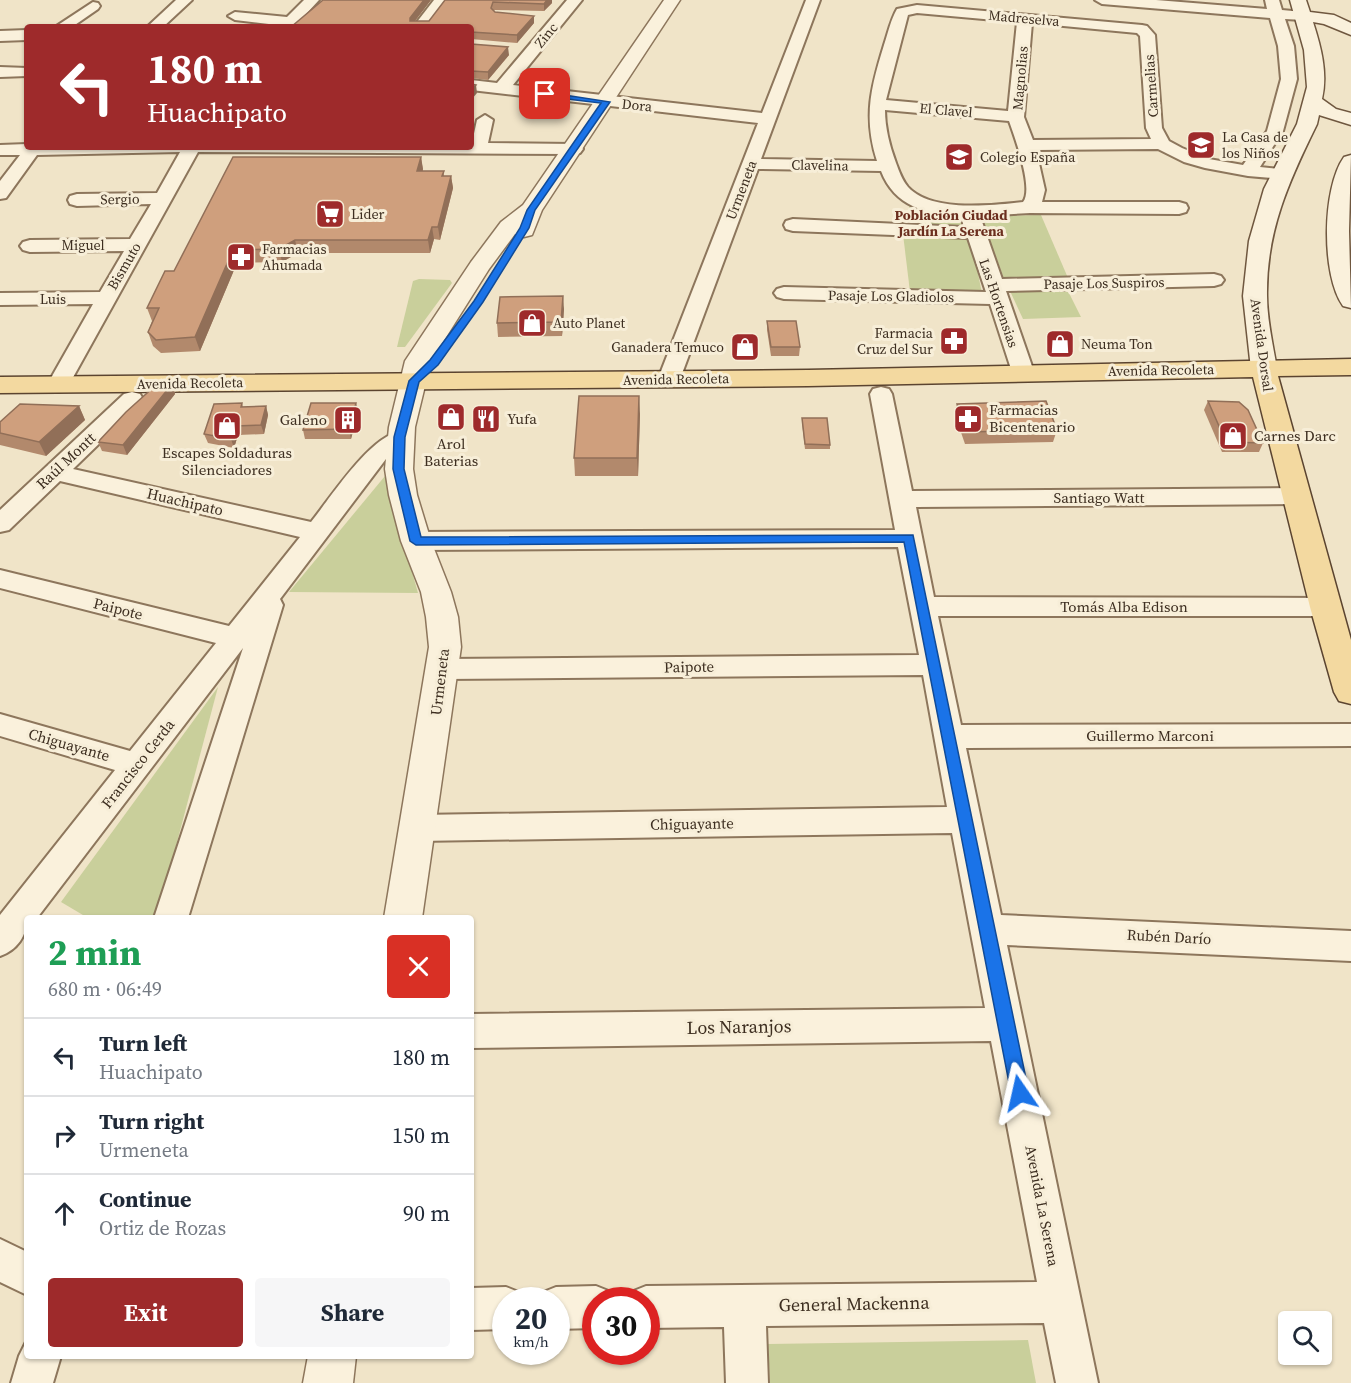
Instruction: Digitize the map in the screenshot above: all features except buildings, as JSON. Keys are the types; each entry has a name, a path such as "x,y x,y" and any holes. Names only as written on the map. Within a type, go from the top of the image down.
{"main road":[{"name":"Avenida Recoleta","path":"0,385 412,390 637,396 881,394 1266,380 1351,368"},
{"name":"Avenida Recoleta","path":"0,399 132,399 669,379 1023,372 1266,380 1351,390"},
{"path":"637,396 659,389 669,379"},
{"name":"Avenida Dorsal","path":"1266,380 1325,607 1351,692"}],"street":[{"path":"157,24 185,0"},
{"path":"294,24 312,0"},
{"path":"422,24 442,0"},
{"name":"Zinc","path":"501,89 575,0"},
{"path":"412,390 478,302 525,228 531,210 606,102 672,0"},
{"name":"Urmeneta","path":"669,379 813,0"},
{"path":"1102,0 1300,8 1351,28"},
{"path":"66,24 93,6"},
{"path":"1248,171 1275,131 1289,79 1286,46 1274,7"},
{"name":"Avenida Dorsal","path":"1266,380 1255,296 1256,267 1264,223 1282,174 1307,124 1314,102 1315,61 1300,8"},
{"path":"1344,8 1351,28"},
{"name":"Madreselva","path":"877,104 902,12 907,9 1130,27 1142,30"},
{"path":"235,16 287,24"},
{"name":"Zinc","path":"536,17 559,19"},
{"name":"Magnolias","path":"1025,18 1016,117 1026,145 1036,190 1035,199 1030,206"},
{"name":"Carmelias","path":"1142,30 1148,35 1154,128 1162,144"},
{"path":"0,36 24,35"},
{"name":"Zinc","path":"509,49 532,51"},
{"path":"0,72 24,72"},
{"name":"Dora","path":"474,85 768,119"},
{"path":"1314,102 1329,113 1351,119"},
{"path":"877,104 876,122 888,166 903,193 918,201 945,209 968,211 1030,206 1042,208 1179,208"},
{"name":"El Clavel","path":"877,104 1016,117"},
{"path":"478,148 485,120"},
{"path":"1026,145 1162,144 1177,153 1197,160 1248,171 1282,174"},
{"path":"474,148 574,148"},
{"path":"0,150 32,150"},
{"path":"0,194 32,150"},
{"name":"Bismuto","path":"58,385 190,150"},
{"name":"Clavelina","path":"751,164 888,166"},
{"path":"1349,171 1337,214 1351,301"},
{"name":"Sergio","path":"77,200 163,198"},
{"name":"Las Hortensias","path":"968,211 1023,372"},
{"path":"794,225 976,233"},
{"name":"Miguel","path":"30,246 136,245"},
{"name":"Pasaje Los Suspiros","path":"996,291 1215,280"},
{"name":"Pasaje Los Gladiolos","path":"784,293 996,291"},
{"name":"Luis","path":"0,299 106,298"},
{"name":"Urmeneta","path":"404,915 446,647 436,592 416,541 399,469 400,437 412,390"},
{"name":"Avenida La Serena","path":"881,394 1077,1383"},
{"name":"Raúl Montt","path":"0,524 132,399"},
{"name":"Francisco Cerda","path":"26,915 138,765 381,450 400,437"},
{"name":"Huachipato","path":"54,472 317,532"},
{"name":"Santiago Watt","path":"902,499 1296,496"},
{"path":"416,541 909,538"},
{"name":"Paipote","path":"0,579 236,638"},
{"name":"Francisco Cerda","path":"172,915 275,587"},
{"name":"Tomás Alba Edison","path":"923,606 1325,607"},
{"name":"Paipote","path":"444,669 935,665"},
{"name":"Chiguayante","path":"0,725 138,765"},
{"name":"Guillermo Marconi","path":"949,737 1351,735"},
{"name":"Chiguayante","path":"418,828 965,820"},
{"name":"Francisco Cerda","path":"13,932 24,917"},
{"name":"Rubén Darío","path":"987,929 1351,946"},
{"name":"Los Naranjos","path":"474,1031 1006,1024"},
{"path":"0,1259 24,1273"},
{"name":"General Mackenna","path":"660,1307 1061,1302"},
{"path":"744,1306 747,1383"},
{"path":"474,1309 492,1308"},
{"path":"32,1383 39,1359"},
{"path":"328,1383 332,1359"}],"green space":[{"path":"909,204 929,210 966,212 968,229 911,227"},
{"path":"1041,215 1068,278 1004,279 981,216"},
{"path":"903,234 971,236 982,294 910,292"},
{"path":"419,279 450,280 452,283 405,347 397,347 413,281"},
{"path":"1067,289 1081,317 1023,319 1010,291"},
{"path":"385,476 418,593 289,592"},
{"path":"218,687 158,915 83,915 61,902"},
{"path":"1028,1340 1036,1383 770,1383 768,1344"}],"place":[{"name":"La Casa de los Niños","path":"1201,145"},
{"name":"Colegio España","path":"959,157"},
{"name":"Lider","path":"330,214"},
{"name":"Farmacias Ahumada","path":"241,257"},
{"name":"Auto Planet","path":"532,323"},
{"name":"Farmacia Cruz del Sur","path":"954,341"},
{"name":"Neuma Ton","path":"1060,344"},
{"name":"Ganadera Temuco","path":"745,347"},
{"name":"Arol Baterias","path":"451,417"},
{"name":"Yufa","path":"486,419"},
{"name":"Farmacias Bicentenario","path":"968,419"},
{"name":"Galeno","path":"348,420"},
{"name":"Escapes Soldaduras Silenciadores","path":"227,426"},
{"name":"Carnes Darc","path":"1233,436"}],"district":[{"name":"Población Ciudad Jardín La Serena","path":"951,224"}],"route":[{"path":"545,94 606,102 531,210 525,228 478,302 434,363 414,381 400,437 399,469 403,495 416,541 909,538 1020,1093"}]}
